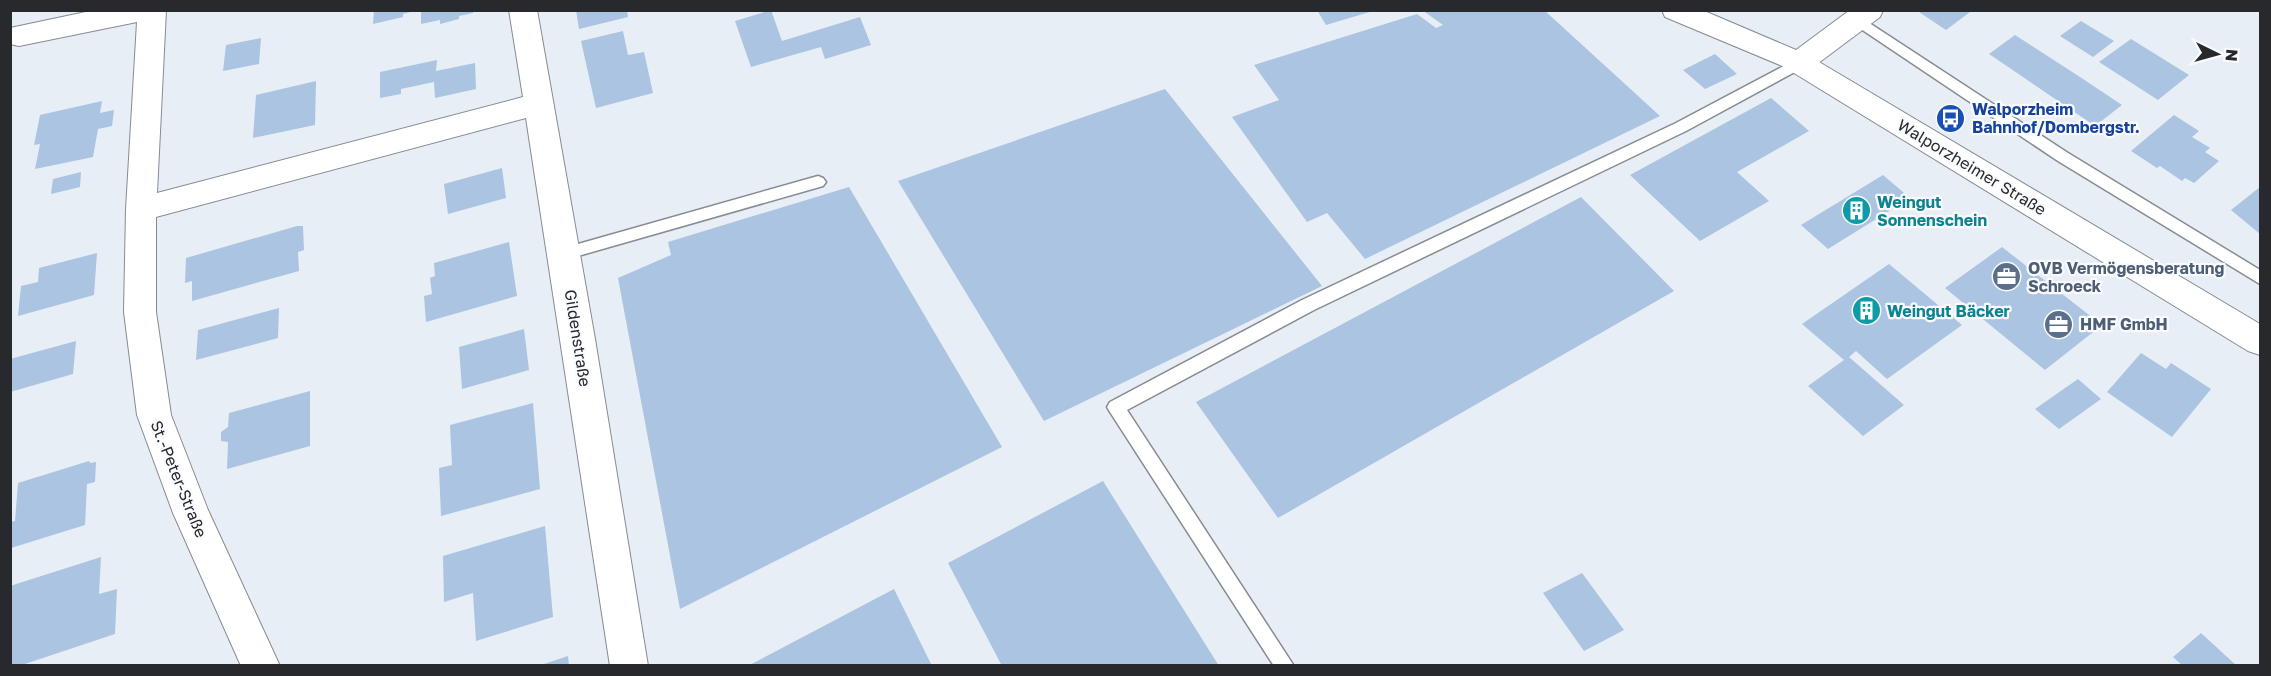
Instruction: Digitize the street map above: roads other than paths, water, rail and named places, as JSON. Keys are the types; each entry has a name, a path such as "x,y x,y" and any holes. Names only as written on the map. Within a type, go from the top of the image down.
{"street":[{"path":"19,36 146,10"},
{"name":"St.-Peter-Straße","path":"152,10 141,209 140,312 154,415 191,513 261,666"},
{"name":"Gildenstraße","path":"523,10 629,666"},
{"name":"Walporzheimer Straße","path":"1675,10 1799,63 2260,341"},
{"path":"1799,63 1864,15"},
{"path":"141,209 537,104"}],"lane":[{"path":"1864,15 2063,157 2260,278"},
{"path":"1285,666 1116,407 1308,305 1681,127 1799,63"},
{"path":"564,254 818,182"}],"place":[{"name":"Walporzheim Bahnhof/Dombergstr.","path":"1951,118"},
{"name":"Weingut Sonnenschein","path":"1856,211"},
{"name":"OVB Vermögensberatung Schroeck","path":"2007,277"},
{"name":"Weingut Bäcker","path":"1866,311"},
{"name":"HMF GmbH","path":"2059,324"}]}
